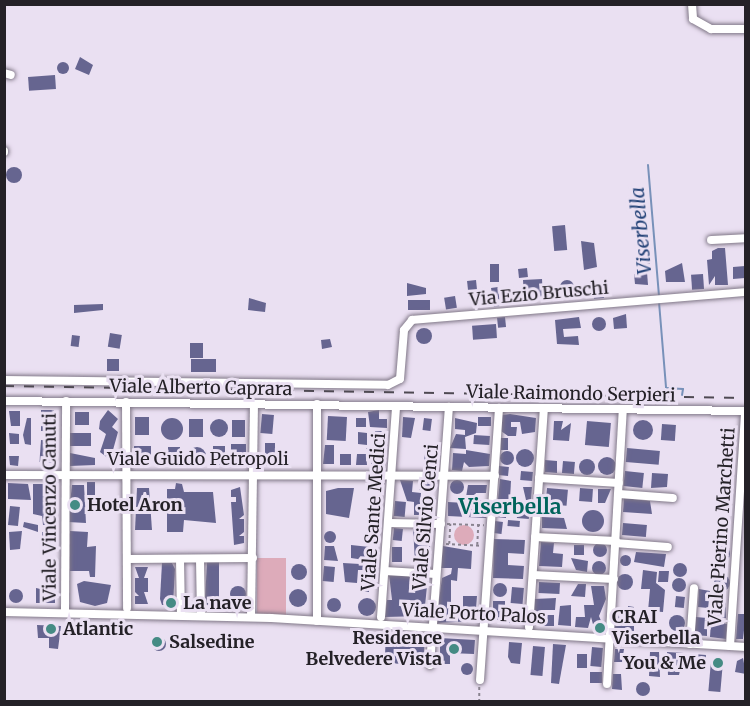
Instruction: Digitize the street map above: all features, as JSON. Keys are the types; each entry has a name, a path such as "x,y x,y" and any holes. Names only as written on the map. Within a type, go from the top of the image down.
{"street":[{"path":"692,4 693,19 711,29 746,29"},
{"path":"711,240 746,238"},
{"name":"Via Ezio Bruschi","path":"4,380 388,385 400,380 404,330 412,320 746,292"},
{"name":"Viale Alberto Caprara","path":"4,401 317,404 396,409"},
{"name":"Viale Vincenzo Canuti","path":"65,612 66,401"},
{"path":"126,402 127,608"},
{"path":"251,617 254,404"},
{"path":"317,404 317,621"},
{"name":"Viale Raimondo Serpieri","path":"396,409 449,407 745,411"},
{"name":"Viale Silvio Cenci","path":"430,665 449,407"},
{"path":"480,680 500,408"},
{"name":"Viale Sante Medici","path":"381,617 396,409"},
{"path":"528,627 544,409"},
{"path":"607,684 623,410"},
{"name":"Viale Pierino Marchetti","path":"730,646 745,411"},
{"name":"Viale Guido Petropoli","path":"4,475 316,473 495,476"},
{"path":"539,478 619,483"},
{"path":"618,494 673,498"},
{"path":"389,523 441,524"},
{"path":"535,537 668,548"},
{"path":"127,558 253,558"},
{"path":"180,559 181,614"},
{"path":"200,559 201,615"},
{"path":"385,571 436,574"},
{"path":"533,575 614,579"},
{"path":"690,644 694,588"},
{"name":"Viale Porto Palos","path":"4,612 251,617 485,629 746,647"}],"path":[{"path":"441,524 491,526"},
{"path":"449,544 450,524"},
{"path":"477,546 478,525"},
{"path":"440,544 490,547"},
{"path":"479,702 480,680"}],"shaded area":[{"path":"460,525 468,525 474,531 474,539 468,545 460,545 454,539 454,531"},
{"path":"257,558 286,558 286,615 257,615"}],"building":[{"path":"80,57 93,65 89,75 75,69"},
{"path":"63,62 69,68 63,74 57,68"},
{"path":"55,75 56,89 29,91 28,77"},
{"path":"14,167 20,169 22,175 20,181 14,183 8,181 6,175 8,169"},
{"path":"565,225 567,250 554,251 552,226"},
{"path":"581,241 594,243 597,267 584,270"},
{"path":"725,248 728,285 715,285 715,276 709,285 707,260 712,259 712,251"},
{"path":"641,249 649,249 650,264 643,265"},
{"path":"682,263 685,282 666,282 665,271"},
{"path":"490,264 499,264 499,282 490,282"},
{"path":"745,266 745,278 733,279 733,267"},
{"path":"527,268 528,277 519,278 518,269"},
{"path":"647,272 648,285 635,284 634,274"},
{"path":"703,274 704,289 692,290 691,275"},
{"path":"542,279 543,297 524,298 523,280"},
{"path":"476,280 478,298 469,299 467,281"},
{"path":"567,280 572,282 574,287 572,292 567,294 562,292 560,287 562,282"},
{"path":"407,283 426,288 426,294 407,296"},
{"path":"603,284 604,298 594,299 593,285"},
{"path":"498,287 500,306 494,307 491,288"},
{"path":"455,296 457,308 446,310 444,298"},
{"path":"249,298 266,303 265,312 248,310"},
{"path":"408,300 430,300 430,310 408,310"},
{"path":"103,304 103,310 74,313 74,305"},
{"path":"626,314 627,328 614,329 613,318"},
{"path":"505,317 506,327 498,328 497,318"},
{"path":"579,317 581,328 563,329 564,337 578,336 579,345 557,344 555,320"},
{"path":"596,317 602,317 606,324 602,331 596,331 592,327 592,321"},
{"path":"496,324 497,338 473,340 472,326"},
{"path":"421,328 427,328 432,336 430,342 421,344 416,339 416,333"},
{"path":"110,333 122,335 120,349 108,347"},
{"path":"72,335 80,336 79,347 71,346"},
{"path":"330,339 332,347 322,349 321,340"},
{"path":"190,343 203,343 203,358 190,358"},
{"path":"107,359 119,359 119,371 107,371"},
{"path":"191,359 216,359 216,372 191,372"},
{"path":"41,410 54,410 54,431 41,431"},
{"path":"108,410 118,419 112,427 118,432 113,450 118,454 113,462 100,452 106,434 99,429 100,421"},
{"path":"379,410 379,419 387,419 387,428 370,427 368,412"},
{"path":"9,411 20,411 20,426 11,426"},
{"path":"75,412 89,412 89,425 75,425"},
{"path":"262,414 274,415 272,434 260,433"},
{"path":"502,415 536,418 535,432 522,434 520,422 511,422 511,427 517,427 516,436 508,436 501,431"},
{"path":"328,416 347,417 346,441 327,440"},
{"path":"135,417 149,417 149,435 135,435"},
{"path":"403,417 415,418 411,438 402,437"},
{"path":"478,417 491,417 491,426 478,426"},
{"path":"27,418 31,418 31,445 25,444 23,435"},
{"path":"172,418 180,421 183,429 180,437 172,440 164,437 161,429 164,421"},
{"path":"356,418 366,418 366,427 356,427"},
{"path":"424,418 432,419 430,431 423,430"},
{"path":"455,418 477,423 476,433 465,437 466,449 450,448 456,434 465,435 465,430 455,429"},
{"path":"189,419 203,419 203,437 189,437"},
{"path":"219,419 225,422 228,428 225,434 219,437 213,434 210,428 213,422"},
{"path":"232,420 245,420 245,437 232,437"},
{"path":"643,420 650,423 653,430 650,437 643,440 636,437 633,430 636,423"},
{"path":"554,421 563,421 561,430 571,423 569,441 553,440"},
{"path":"587,421 611,423 609,447 585,445"},
{"path":"662,424 676,425 675,441 661,440"},
{"path":"375,431 387,431 386,446 374,444"},
{"path":"358,432 367,433 367,445 358,444"},
{"path":"9,433 19,434 19,444 10,444"},
{"path":"70,433 91,433 91,446 70,446"},
{"path":"474,435 490,436 489,445 473,444"},
{"path":"501,438 508,438 508,450 501,450"},
{"path":"41,440 54,441 52,463 39,462"},
{"path":"265,443 275,443 275,466 265,466"},
{"path":"231,444 246,444 246,461 231,464"},
{"path":"325,445 334,445 334,464 323,464"},
{"path":"134,446 151,446 151,463 134,463"},
{"path":"213,446 225,446 225,465 213,465"},
{"path":"168,447 180,447 180,460 168,460"},
{"path":"193,447 201,447 206,452 204,463 193,465 188,460 188,452"},
{"path":"366,448 385,450 384,465 371,464 371,452"},
{"path":"627,448 660,451 659,465 626,462"},
{"path":"525,449 531,452 534,458 531,464 525,467 519,464 516,458 519,452"},
{"path":"425,450 438,451 437,467 424,466"},
{"path":"466,450 490,454 489,466 469,467 464,462 462,471 452,470 453,453 466,454"},
{"path":"507,451 512,453 514,458 512,463 507,465 502,463 500,458 502,453"},
{"path":"70,453 95,458 95,465 70,466"},
{"path":"340,454 351,454 351,465 340,465"},
{"path":"357,454 366,454 367,465 356,465"},
{"path":"9,456 19,456 18,466 10,465"},
{"path":"607,457 613,460 616,466 613,472 607,475 601,472 598,466 601,460"},
{"path":"584,459 590,459 595,467 593,473 584,475 579,470 579,464"},
{"path":"545,460 557,461 557,473 545,472"},
{"path":"563,461 575,462 574,474 562,473"},
{"path":"499,466 509,467 508,476 498,475"},
{"path":"521,471 533,472 532,481 520,480"},
{"path":"625,471 644,473 642,488 623,486"},
{"path":"652,473 668,474 667,487 651,488"},
{"path":"500,479 511,481 510,499 498,499"},
{"path":"400,480 413,481 412,492 421,493 419,515 414,515 414,502 407,501"},
{"path":"420,480 435,481 434,491 419,490"},
{"path":"454,480 460,480 464,487 460,494 454,494 450,490 450,484"},
{"path":"87,482 95,482 95,495 102,495 103,504 87,504"},
{"path":"8,483 28,484 31,500 8,499"},
{"path":"176,483 182,484 184,492 213,492 216,523 184,520 183,532 167,532 167,489 175,489"},
{"path":"33,484 45,484 44,498 55,498 55,525 43,525 42,516 33,514"},
{"path":"72,485 84,485 86,523 68,522"},
{"path":"468,485 487,485 486,493 476,493 473,498 486,502 486,518 448,516 448,502 465,503"},
{"path":"240,487 244,515 239,519 244,519 244,532 239,536 244,536 244,543 234,545 231,502 236,502 236,497 231,497 231,490"},
{"path":"523,487 532,487 531,500 526,500"},
{"path":"137,488 149,488 152,530 135,530"},
{"path":"354,488 349,518 326,514 326,491"},
{"path":"547,488 568,490 567,506 546,504"},
{"path":"580,488 593,489 592,502 579,501"},
{"path":"598,489 611,489 605,503 598,503"},
{"path":"425,497 436,498 433,516 423,516"},
{"path":"624,498 650,501 652,514 623,512"},
{"path":"395,501 406,502 405,517 394,516"},
{"path":"496,501 516,502 516,507 506,507 506,518 496,517"},
{"path":"518,505 530,506 529,519 517,518"},
{"path":"10,506 20,507 18,526 8,525"},
{"path":"593,510 601,513 604,521 601,529 593,532 585,529 582,521 585,513"},
{"path":"542,517 564,518 567,529 542,528"},
{"path":"508,520 520,521 519,527 507,526"},
{"path":"495,521 503,522 501,534 494,533"},
{"path":"24,522 38,525 38,532 23,527"},
{"path":"623,523 647,525 646,537 622,535"},
{"path":"413,526 432,527 431,542 418,541 418,545 430,546 429,564 415,563"},
{"path":"394,528 403,529 402,541 393,540"},
{"path":"22,531 20,549 10,550 9,532"},
{"path":"70,531 88,532 87,547 96,546 95,577 90,577 89,571 70,571"},
{"path":"330,531 336,537 330,543 324,537"},
{"path":"42,532 54,532 54,546 42,546"},
{"path":"367,535 380,535 379,545 364,544"},
{"path":"494,539 525,540 524,554 508,553 508,565 524,566 523,579 493,578"},
{"path":"541,542 554,543 553,553 563,554 562,567 539,566"},
{"path":"600,543 605,545 607,550 605,555 600,557 595,555 593,550 595,545"},
{"path":"351,545 379,548 378,562 351,558"},
{"path":"574,545 584,545 584,555 574,555"},
{"path":"325,546 334,546 338,561 324,560"},
{"path":"443,546 472,551 471,569 458,568 457,581 451,580 451,606 463,607 463,596 477,596 475,621 436,623 442,578 451,574 452,568 441,568"},
{"path":"719,546 725,546 730,554 728,560 719,562 714,557 714,551"},
{"path":"392,547 402,547 402,562 392,562"},
{"path":"636,552 666,554 664,567 634,562"},
{"path":"625,554 631,560 625,566 619,560"},
{"path":"571,558 588,561 587,572 576,570"},
{"path":"596,561 602,561 606,568 602,575 596,575 592,571 592,565"},
{"path":"207,562 219,562 219,606 207,606 205,600"},
{"path":"162,563 172,563 175,569 173,605 162,605 160,599"},
{"path":"343,563 377,565 376,584 369,584 369,592 358,592 365,570 358,570 357,583 345,582"},
{"path":"680,563 685,565 687,570 685,575 680,577 675,575 673,570 675,565"},
{"path":"296,564 302,564 307,572 305,578 296,580 291,575 291,569"},
{"path":"324,566 335,567 334,582 323,581"},
{"path":"135,567 148,567 144,578 148,578 148,592 144,592 148,604 135,604 135,596 139,596 135,592 135,578 139,578"},
{"path":"643,570 657,572 656,583 665,590 663,612 648,611 650,589 641,589"},
{"path":"659,571 669,571 668,582 658,582"},
{"path":"44,574 55,574 53,585 44,584"},
{"path":"389,574 410,575 409,589 416,589 417,575 428,576 424,616 385,617 387,600 392,600"},
{"path":"625,574 631,576 633,582 631,588 625,590 619,588 617,582 619,576"},
{"path":"719,575 725,575 730,583 728,589 719,591 714,586 714,580"},
{"path":"679,578 684,580 686,585 684,590 679,592 674,590 672,585 674,580"},
{"path":"84,581 111,585 107,603 95,606 80,602 77,584"},
{"path":"539,582 560,583 559,594 538,593"},
{"path":"500,583 505,585 507,590 505,595 500,597 495,595 493,590 495,585"},
{"path":"578,584 586,584 585,597 571,596"},
{"path":"238,586 246,594 238,602 230,594"},
{"path":"591,586 604,586 606,599 599,616 604,628 594,628 591,617 588,628 575,627 576,617 585,617 584,605 594,605"},
{"path":"512,587 524,588 523,604 511,603"},
{"path":"36,588 55,592 55,603 36,603"},
{"path":"16,589 21,591 23,596 21,601 16,603 11,601 9,596 11,591"},
{"path":"294,589 302,589 307,594 305,605 294,607 289,602 289,594"},
{"path":"699,589 710,591 708,608 698,607"},
{"path":"676,596 685,597 684,608 675,607"},
{"path":"331,598 337,598 341,605 337,612 331,612 327,608 327,602"},
{"path":"367,598 373,601 376,607 373,613 367,616 361,613 358,607 361,601"},
{"path":"556,598 555,610 542,610 541,618 533,618 534,599"},
{"path":"715,598 725,598 726,618 717,618"},
{"path":"493,601 505,601 505,620 493,620"},
{"path":"571,605 571,626 558,625 560,606"},
{"path":"628,606 634,607 634,631 614,630 615,614 628,611"},
{"path":"509,611 523,612 522,623 509,623"},
{"path":"738,614 746,614 743,639 736,639"},
{"path":"544,615 554,615 554,626 544,626"},
{"path":"674,615 680,615 685,623 683,629 674,631 669,626 669,620"},
{"path":"696,617 707,618 707,636 694,635"},
{"path":"711,621 727,624 726,639 710,637"},
{"path":"37,625 61,626 58,649 49,648 49,638 38,638"},
{"path":"386,635 425,637 423,665 385,663"},
{"path":"156,637 162,637 166,644 162,651 156,651 152,647 152,641"},
{"path":"440,638 475,640 474,654 450,653 450,664 440,664"},
{"path":"509,642 522,643 520,664 511,663 508,657"},
{"path":"553,644 566,645 559,684 551,683"},
{"path":"533,646 545,647 542,676 530,675"},
{"path":"592,647 603,648 601,667 590,666"},
{"path":"615,649 624,649 622,662 614,662"},
{"path":"650,652 659,652 660,677 649,676"},
{"path":"667,652 684,653 679,675 668,675"},
{"path":"577,654 587,654 587,668 577,668"},
{"path":"693,654 706,655 705,671 692,670"},
{"path":"743,658 746,674 735,672 737,661"},
{"path":"711,661 723,662 720,692 708,691"},
{"path":"469,663 473,669 469,675 465,675 461,667"},
{"path":"590,672 602,672 602,683 590,683"},
{"path":"613,674 621,674 622,690 612,689"},
{"path":"643,682 648,684 650,689 648,694 643,696 638,694 636,689 638,684"}],"waterway":[{"name":"Viserbella","path":"648,165 659,296"},
{"name":"Viserbella","path":"659,302 666,388 683,389 682,395"}],"railway":[{"path":"4,386 746,398"}],"place":[{"name":"Hotel Aron","path":"75,505"},
{"name":"La nave","path":"171,603"},
{"name":"CRAI Viserbella","path":"600,628"},
{"name":"Atlantic","path":"51,629"},
{"name":"Salsedine","path":"157,642"},
{"name":"Residence Belvedere Vista","path":"454,649"},
{"name":"You & Me","path":"718,663"}],"district":[{"name":"Viserbella","path":"510,507"}]}
